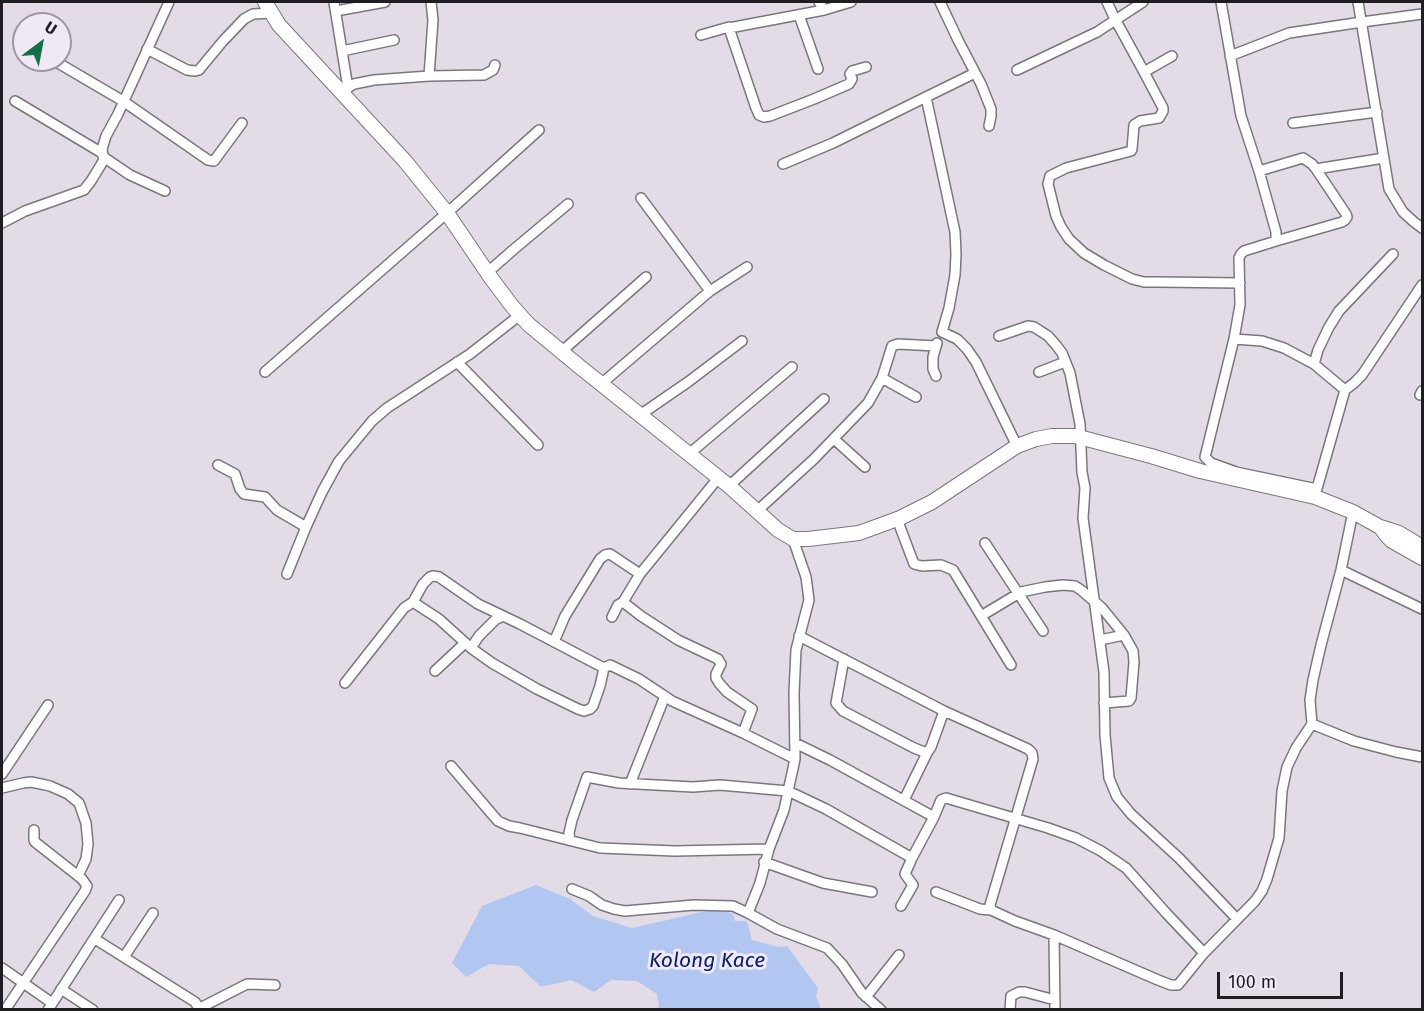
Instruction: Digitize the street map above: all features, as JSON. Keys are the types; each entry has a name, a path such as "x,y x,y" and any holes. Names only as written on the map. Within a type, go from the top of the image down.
{"street":[{"path":"2,223 25,211 84,190 91,181 104,155 106,136 169,2"},
{"path":"345,90 335,6 385,2"},
{"path":"429,76 433,20 431,2"},
{"path":"700,35 729,27 799,15 821,6 851,2"},
{"path":"940,2 991,109 992,116 989,126"},
{"path":"1107,2 1163,108 1161,115 1155,119 1140,121 1134,125 1131,151 1066,168 1050,176 1048,184 1061,227 1078,249 1132,279 1144,282 1240,283"},
{"path":"1017,70 1097,32 1143,2"},
{"path":"1221,2 1241,116 1259,171 1276,232 1276,241"},
{"path":"1358,2 1389,189 1403,212 1422,228"},
{"path":"147,49 187,70 199,70 244,19 269,7 279,25 345,90 405,161 447,213 520,315 561,352 724,482 778,530 793,539 859,533 897,519 932,502 1017,446 1052,436 1081,437 1200,471 1316,493"},
{"path":"1230,56 1289,33 1422,14"},
{"path":"799,15 819,69"},
{"path":"729,27 756,108 759,115 764,117 849,84 852,80 850,74 852,71 866,67"},
{"path":"342,51 394,40"},
{"path":"1144,72 1172,56"},
{"path":"345,90 354,84 374,80 484,75 493,70 495,65"},
{"path":"72,71 123,101 203,158 211,161 242,123"},
{"path":"783,164 833,143 975,73"},
{"path":"926,97 951,211 956,254 949,308 933,357 933,369 936,376"},
{"path":"15,100 104,155 130,175 165,191"},
{"path":"1293,123 1377,112"},
{"path":"265,372 539,130"},
{"path":"1259,171 1303,158 1316,169 1346,214 1345,220 1244,251 1241,254 1239,258 1240,304 1234,339 1205,457 1211,463 1236,472 1316,493 1380,527 1399,533 1422,547"},
{"path":"1316,169 1384,158"},
{"path":"641,198 710,291"},
{"path":"488,272 568,204"},
{"path":"1314,364 1318,350 1339,311 1393,254"},
{"path":"601,384 710,291 747,267"},
{"path":"561,352 646,277"},
{"path":"1316,493 1345,390 1362,375 1422,285"},
{"path":"287,574 321,492 339,461 372,421 387,408 457,362 520,315"},
{"path":"999,336 1028,326 1035,327 1048,336 1062,353 1070,374 1081,437 1085,488 1083,518 1104,672 1105,735 1109,778 1117,797 1131,814 1179,858 1238,919"},
{"path":"942,332 957,339 976,362 1017,446"},
{"path":"1234,339 1262,341 1284,348 1314,364 1345,390"},
{"path":"640,415 742,341"},
{"path":"757,511 834,440 868,403 882,378 892,345 936,346"},
{"path":"457,362 538,445"},
{"path":"1039,372 1065,362"},
{"path":"689,454 792,367"},
{"path":"882,378 916,397"},
{"path":"612,617 640,574 724,482 824,399"},
{"path":"834,440 865,467"},
{"path":"218,465 235,474 244,494 265,497 277,510 306,527"},
{"path":"936,892 980,909 992,910 1148,976 1175,986 1178,985 1204,953 1254,901 1262,891 1267,879 1279,838 1282,791 1287,767 1312,724 1310,700 1313,680 1353,512"},
{"path":"897,519 914,564 941,565 953,570 1011,666"},
{"path":"1380,527 1392,541 1422,558"},
{"path":"748,913 784,810 795,759 796,650 809,600 806,577 793,539"},
{"path":"985,543 1043,631"},
{"path":"554,642 565,616 605,555 610,554 640,574"},
{"path":"1341,570 1422,609"},
{"path":"345,683 404,608 413,602 423,584 430,577 439,577 478,604 604,668 613,666 672,700 795,759"},
{"path":"981,616 1021,592 1063,585 1075,586 1081,590 1102,608 1124,635 1133,651 1131,698 1129,701 1104,703"},
{"path":"413,602 439,619 468,646 492,663 537,689 584,711 590,709 595,700 604,668"},
{"path":"623,602 678,640 718,658 721,664 716,674 718,683 752,709 743,733"},
{"path":"435,670 468,646 495,620 503,616"},
{"path":"1100,640 1124,635"},
{"path":"799,636 944,711 1028,749 1032,753 1033,759 990,905 992,910"},
{"path":"844,659 836,696 836,704 839,708 927,753"},
{"path":"630,784 665,696"},
{"path":"2,774 48,705"},
{"path":"904,800 931,747 944,711"},
{"path":"1312,724 1354,741 1422,757"},
{"path":"795,743 934,817"},
{"path":"451,766 498,821 509,826 600,848 675,851 769,849"},
{"path":"570,840 572,820 586,777 630,784 693,787 720,785 788,791 826,809 912,858"},
{"path":"2,788 31,782 50,786 68,794 79,803 86,823 88,844 86,858 78,876"},
{"path":"901,906 913,885 904,874 941,800 946,798 1076,838 1101,851 1126,868 1204,953"},
{"path":"5,1010 87,886 78,876 35,842 34,830"},
{"path":"764,862 823,883 872,892"},
{"path":"572,889 589,896 602,905 625,911 694,905 726,905 748,913 777,929 827,948 843,964 862,993 881,1010"},
{"path":"2,968 50,1006 119,900"},
{"path":"124,957 153,913"},
{"path":"1010,1010 1011,996 1019,992 1025,992 1055,1005 1054,935"},
{"path":"95,939 195,1002 200,1009 247,984 275,985"},
{"path":"866,997 899,955"},
{"path":"61,989 93,1010"}],"water":[{"name":"Kolong Kace","path":"536,885 570,899 593,916 632,928 715,909 733,914 735,921 747,921 752,940 778,947 787,946 818,988 816,996 821,1009 657,1009 659,1006 657,994 637,981 611,980 594,992 571,980 541,987 519,966 489,964 466,977 452,963 482,906"}]}
